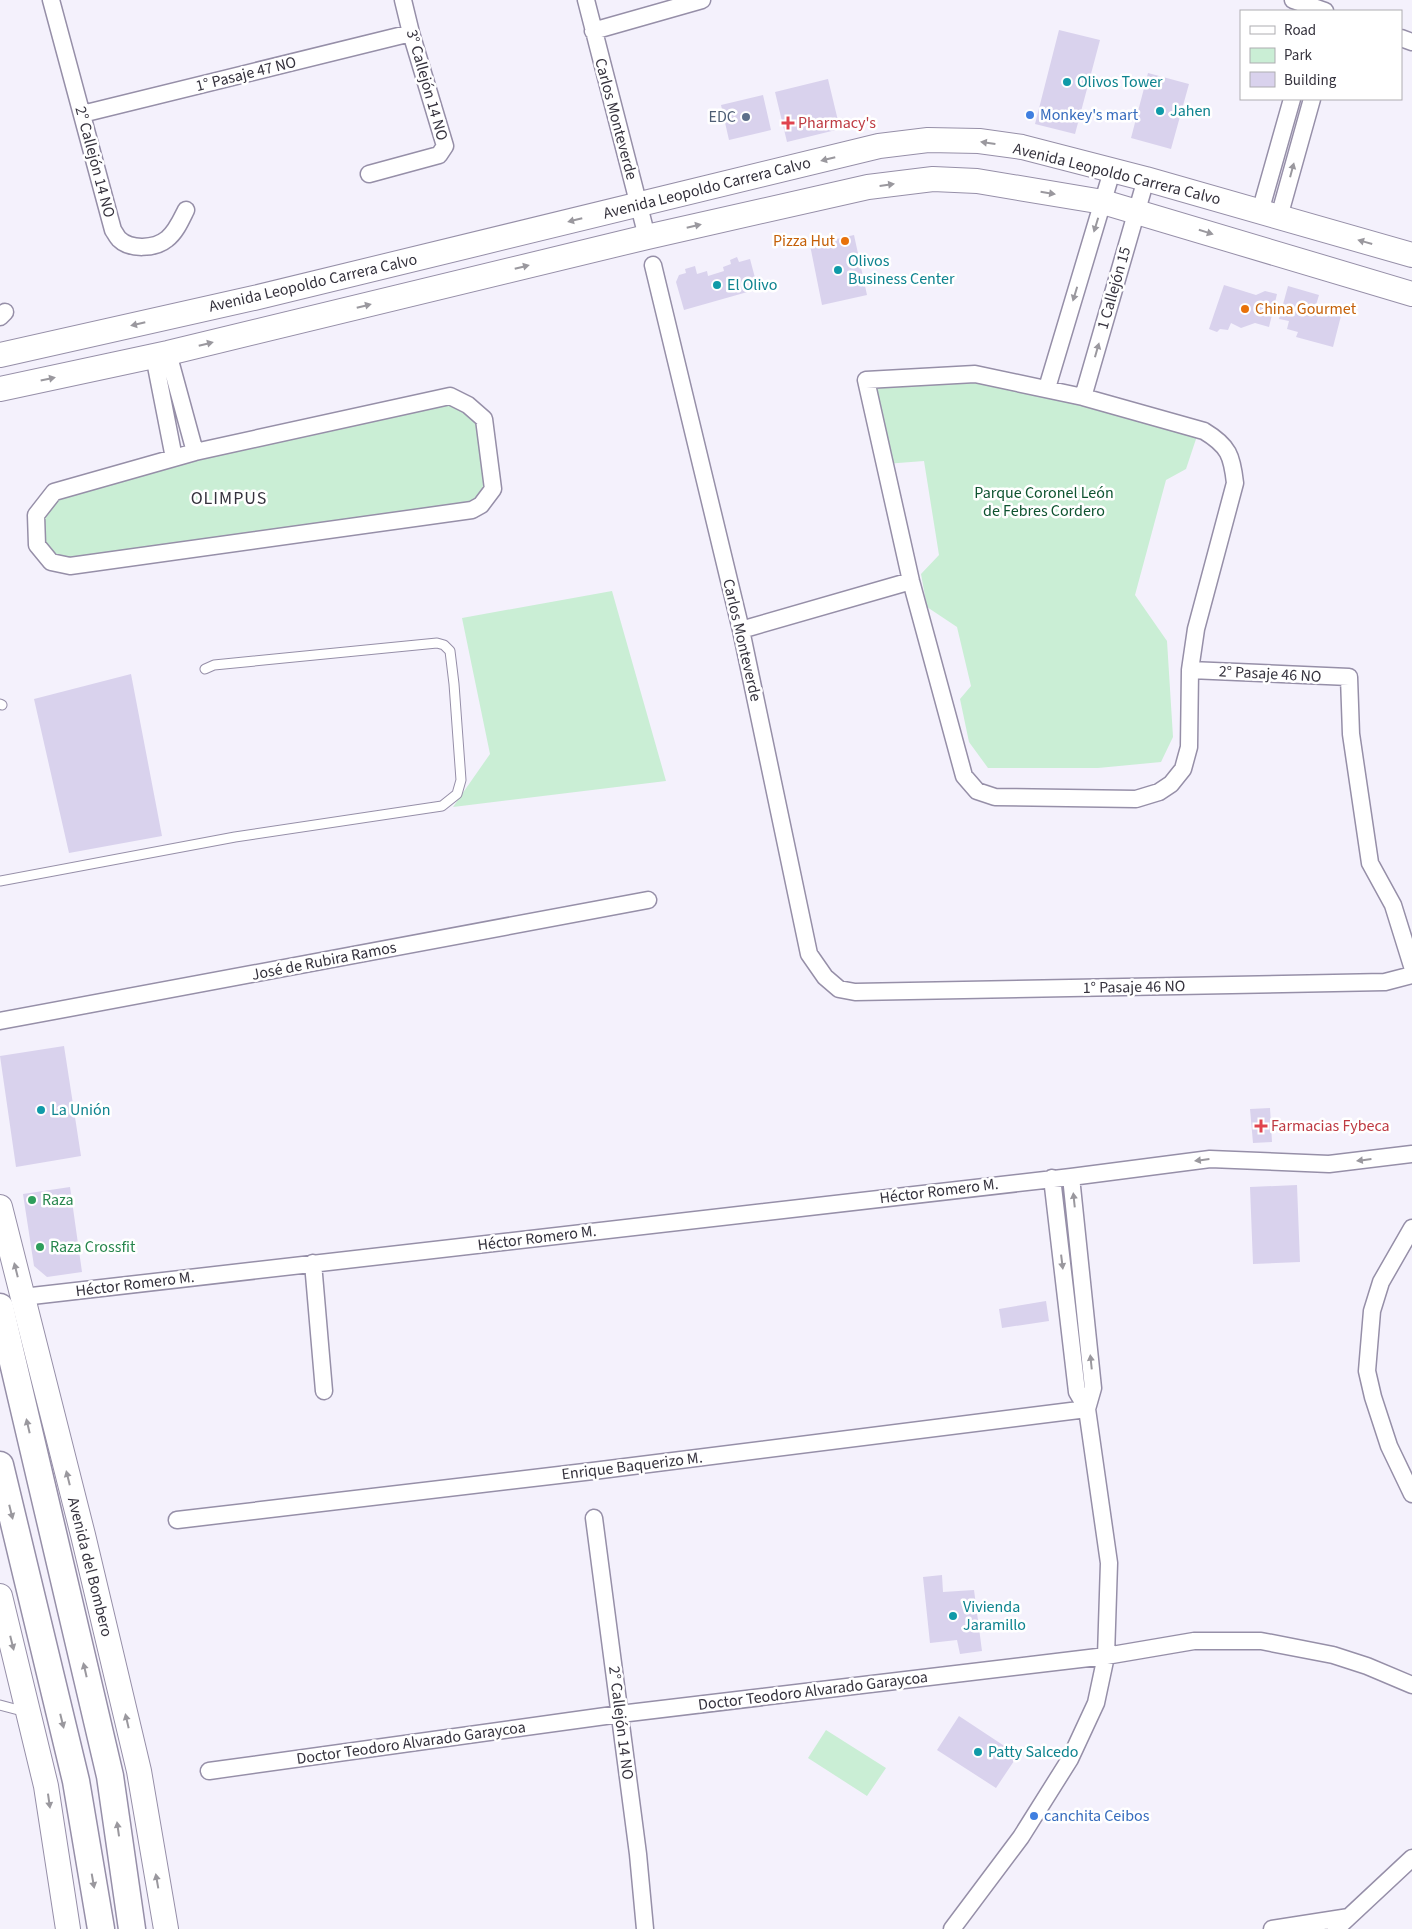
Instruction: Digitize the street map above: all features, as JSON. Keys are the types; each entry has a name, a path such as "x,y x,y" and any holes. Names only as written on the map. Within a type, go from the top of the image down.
{"main road":[{"name":"Avenida Leopoldo Carrera Calvo","path":"0,356 254,298 879,146 928,140 979,141 1022,148 1146,179 1412,255"},
{"name":"Avenida Leopoldo Carrera Calvo","path":"0,389 161,355 647,237 868,187 934,179 976,182 1104,202 1412,294"},
{"name":"Avenida del Bombero","path":"0,1207 11,1302 110,1776 132,1929"},
{"name":"Avenida del Bombero","path":"11,1302 82,1535 139,1772 166,1929"},
{"path":"0,1465 76,1781 101,1929"},
{"path":"1,1606 46,1786 68,1929"}],"street":[{"name":"2° Callejón 14 NO","path":"51,0 113,230 120,240 132,247 156,245 167,240 175,231 186,210"},
{"name":"3° Callejón 14 NO","path":"369,174 439,155 445,146 403,0"},
{"name":"Carlos Monteverde","path":"586,0 647,237"},
{"path":"593,31 702,0"},
{"path":"1293,0 1320,8"},
{"name":"1° Pasaje 47 NO","path":"82,114 411,33"},
{"path":"1270,214 1292,100"},
{"path":"1270,214 1312,100"},
{"path":"1047,388 1112,171"},
{"name":"1 Callejón 15","path":"1083,397 1146,179"},
{"name":"Carlos Monteverde","path":"653,265 741,630 809,954 825,977 839,989 855,992"},
{"path":"161,355 195,452"},
{"path":"161,355 174,458"},
{"path":"975,374 1083,397 1204,431 1221,442 1232,460 1236,483 1196,629 1190,670 1189,747 1182,769 1171,784 1159,792 1136,798 995,797 977,791 964,776 911,582 866,380 975,374"},
{"path":"450,396 468,405 484,419 493,489 481,505 472,510 70,566 51,562 37,545 36,515 54,492 174,458 450,396"},
{"path":"741,630 911,582"},
{"name":"2° Pasaje 46 NO","path":"1190,670 1349,677 1351,734 1370,864 1393,905 1412,966"},
{"name":"José de Rubira Ramos","path":"0,1021 648,900"},
{"name":"1° Pasaje 46 NO","path":"855,992 1386,982 1412,975"},
{"path":"1087,1409 1093,1388 1072,1177 1210,1159 1329,1164 1412,1154"},
{"name":"Héctor Romero M.","path":"11,1302 313,1264 1072,1177"},
{"path":"952,1929 1022,1837 1070,1759 1096,1703 1106,1656 1109,1563 1087,1409 1078,1392 1052,1178"},
{"path":"1412,1228 1381,1282 1372,1311 1367,1370 1373,1397 1389,1446 1412,1494"},
{"path":"313,1264 324,1391"},
{"name":"Enrique Baquerizo M.","path":"177,1520 593,1471 1087,1409"},
{"name":"2° Callejón 14 NO","path":"594,1518 638,1854 645,1929"},
{"name":"Doctor Teodoro Alvarado Garaycoa","path":"209,1772 620,1714 1106,1656 1194,1641 1261,1642 1334,1655 1412,1685"},
{"path":"1336,1929 1412,1858"},
{"path":"1272,1929 1349,1917"}],"lane":[{"path":"0,881 235,837 442,806 457,794 461,780 454,684 450,651 444,645 436,643 214,665 205,670"},
{"path":"0,1705 29,1713"}],"green space":[{"name":"Parque Coronel León de Febres Cordero","path":"975,374 1199,430 1186,469 1166,480 1135,595 1167,641 1173,737 1161,762 1098,768 988,768 969,742 960,699 971,686 957,627 927,607 921,574 939,555 924,461 885,464 866,380"},
{"path":"450,396 484,419 493,489 481,505 51,562 36,515 54,492"},
{"path":"612,591 666,781 453,807 490,754 462,618"},
{"path":"826,1730 886,1768 867,1796 808,1758"}],"building":[{"name":"Olivos Tower","path":"1059,30 1100,40 1075,134 1035,124"},
{"name":"Jahen","path":"1148,73 1189,84 1171,149 1131,138"},
{"path":"828,79 840,129 787,142 775,92"},
{"name":"EDC","path":"763,95 771,130 729,140 721,105"},
{"name":"Olivos Business Center","path":"854,235 867,295 822,305 810,245"},
{"name":"El Olivo","path":"737,257 739,262 750,259 758,289 684,310 676,282 679,275 686,273 685,269 695,266 697,274 707,271 708,276 724,271 723,267 731,264 730,260"},
{"name":"China Gourmet","path":"1224,285 1256,295 1265,291 1277,294 1269,327 1255,323 1241,328 1231,323 1228,330 1220,329 1217,332 1209,329"},
{"path":"1288,286 1319,295 1316,305 1342,312 1333,347 1296,337 1298,332 1287,329 1289,321 1279,319"},
{"path":"131,674 162,836 69,853 34,699"},
{"name":"La Unión","path":"64,1046 81,1156 16,1167 0,1056"},
{"name":"Farmacias Fybeca","path":"1270,1108 1272,1142 1253,1143 1250,1109"},
{"path":"1297,1185 1300,1262 1253,1264 1250,1187"},
{"path":"70,1187 82,1272 47,1277 34,1266 23,1194"},
{"path":"1046,1301 1049,1321 1002,1328 999,1309"},
{"name":"Vivienda Jaramillo","path":"942,1575 943,1592 974,1590 982,1651 960,1654 957,1640 930,1643 923,1577"},
{"name":"Patty Salcedo","path":"959,1716 1018,1755 996,1788 937,1750"}],"place":[{"name":"Olivos Tower","path":"1067,82"},
{"name":"Jahen","path":"1160,111"},
{"name":"Monkey's mart","path":"1030,115"},
{"name":"EDC","path":"746,117"},
{"name":"Pharmacy's","path":"788,123"},
{"name":"Pizza Hut","path":"845,241"},
{"name":"Olivos Business Center","path":"838,270"},
{"name":"El Olivo","path":"717,285"},
{"name":"China Gourmet","path":"1245,309"},
{"name":"La Unión","path":"41,1110"},
{"name":"Farmacias Fybeca","path":"1261,1126"},
{"name":"Raza","path":"32,1200"},
{"name":"Raza Crossfit","path":"40,1247"},
{"name":"Vivienda Jaramillo","path":"953,1616"},
{"name":"Patty Salcedo","path":"978,1752"},
{"name":"canchita Ceibos","path":"1034,1816"}],"district":[{"name":"OLIMPUS","path":"229,498"}]}
